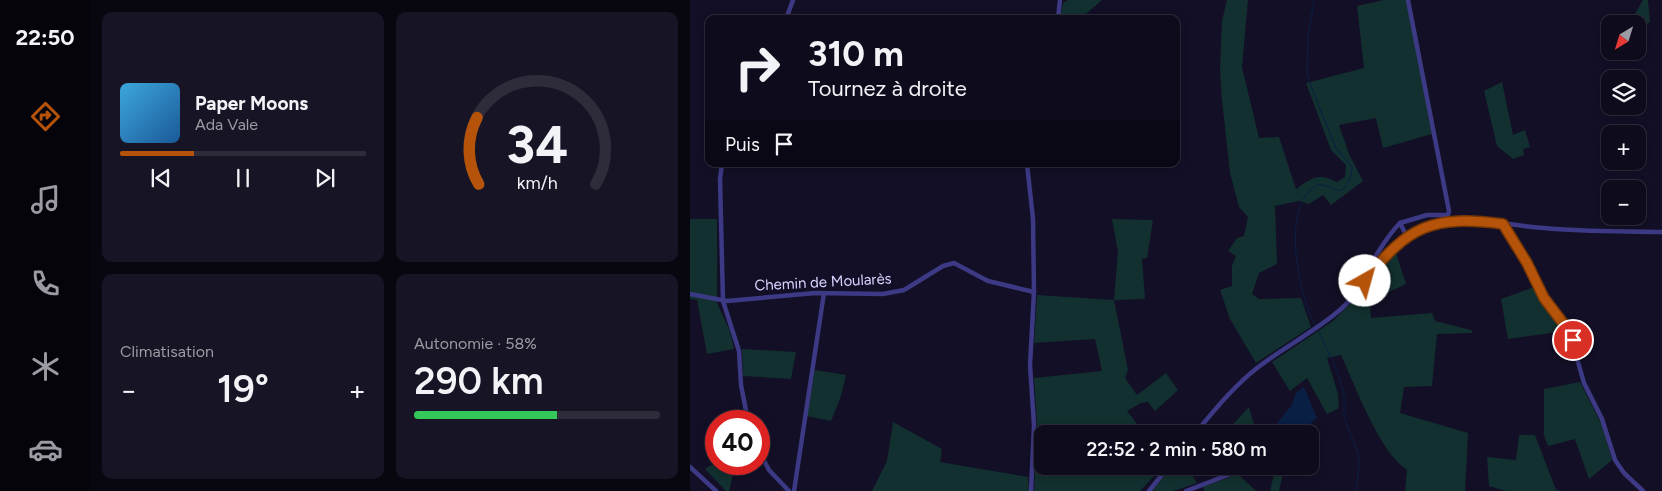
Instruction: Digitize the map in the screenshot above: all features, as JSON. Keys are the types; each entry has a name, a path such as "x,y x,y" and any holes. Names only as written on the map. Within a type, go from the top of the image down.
{"street":[{"path":"787,15 793,0"},
{"path":"1058,15 1060,0"},
{"path":"1365,281 1371,265 1394,229 1400,224 1427,215 1448,215 1449,212 1408,0"},
{"path":"722,167 720,188 723,260 722,301 739,351 741,385 746,410"},
{"path":"1027,167 1033,219 1034,292 1030,365 1034,425 1031,491"},
{"path":"1203,425 1238,385 1256,368 1342,308 1386,255 1407,237 1425,227 1443,222 1466,220 1568,230 1662,232"},
{"path":"1400,224 1407,237"},
{"path":"1503,224 1527,263 1544,298 1570,334 1584,383 1602,420 1615,460 1624,473 1643,491"},
{"name":"Chemin de Moularès","path":"690,294 722,301 824,293 883,294 904,290 943,266 954,263 988,282 1034,292"},
{"path":"794,491 824,293"},
{"path":"690,467 716,491"},
{"path":"770,472 789,491"},
{"path":"1148,491 1161,475"},
{"path":"1186,491 1228,475"}],"green space":[{"path":"1068,0 1102,0 1085,15 1061,15 1063,3"},
{"path":"1227,0 1248,0 1242,67 1259,138 1279,137 1296,189 1311,179 1320,177 1337,182 1345,177 1346,165 1331,150 1306,83 1364,68 1357,6 1384,0 1407,0 1432,134 1383,148 1376,118 1339,125 1349,154 1363,181 1331,205 1323,195 1309,204 1299,201 1275,206 1277,264 1259,273 1252,294 1259,299 1301,298 1311,327 1256,363 1230,319 1220,290 1232,286 1232,266 1236,256 1228,251 1237,238 1244,236 1248,217 1239,207 1230,173 1222,100 1220,70 1222,21"},
{"path":"1643,0 1648,0 1650,22 1646,25 1646,15 1634,15"},
{"path":"1502,82 1513,135 1525,130 1530,147 1523,149 1524,155 1513,159 1497,146 1484,91"},
{"path":"690,219 717,219 717,303 730,331 734,349 707,354 697,300 690,299"},
{"path":"1112,219 1153,220 1147,258 1142,259 1145,299 1114,300 1118,252"},
{"path":"1395,250 1406,284 1370,301 1371,318 1432,313 1435,321 1471,330 1473,333 1437,334 1432,386 1404,387 1400,413 1468,433 1465,491 1405,491 1407,470 1387,449 1378,434 1341,355 1327,358 1338,394 1339,408 1327,414 1307,378 1290,391 1272,362 1333,321 1358,296"},
{"path":"1534,287 1565,331 1508,339 1501,299"},
{"path":"1037,295 1114,300 1128,370 1125,378 1137,395 1166,373 1178,390 1155,411 1148,402 1141,403 1127,411 1138,425 1037,425 1034,378 1102,371 1095,339 1034,343"},
{"path":"742,349 796,352 791,379 743,376"},
{"path":"815,370 846,375 841,396 831,421 807,416"},
{"path":"1580,382 1602,425 1612,460 1589,479 1575,439 1548,446 1544,435 1544,389"},
{"path":"1249,407 1254,425 1232,425"},
{"path":"893,422 942,449 940,462 1028,477 1029,491 872,491 887,461"},
{"path":"1519,435 1535,435 1556,490 1563,491 1506,491 1489,486 1487,457 1516,460"},
{"path":"711,475 733,475 729,491 726,491"},
{"path":"1035,475 1155,475 1140,491 1034,491"},
{"path":"1165,475 1192,475 1197,483 1173,491 1152,491"},
{"path":"1239,475 1256,491 1205,491 1202,487"},
{"path":"1274,475 1283,475 1279,491 1270,491"}],"water":[{"path":"1304,387 1317,418 1309,425 1278,425 1277,423 1292,405 1296,393"}],"waterway":[{"path":"1314,0 1308,38 1307,71 1311,86 1336,148 1352,167 1346,186 1340,191 1323,185 1318,185 1311,189 1300,207 1296,223 1296,259 1299,277 1303,295 1314,323"},
{"path":"1319,332 1335,366 1344,394 1344,417 1358,453 1359,465 1356,491"}],"route":[{"path":"1365,281 1399,242 1425,227 1443,222 1466,220 1503,224 1527,263 1544,298 1555,315 1566,327 1573,340"}]}
